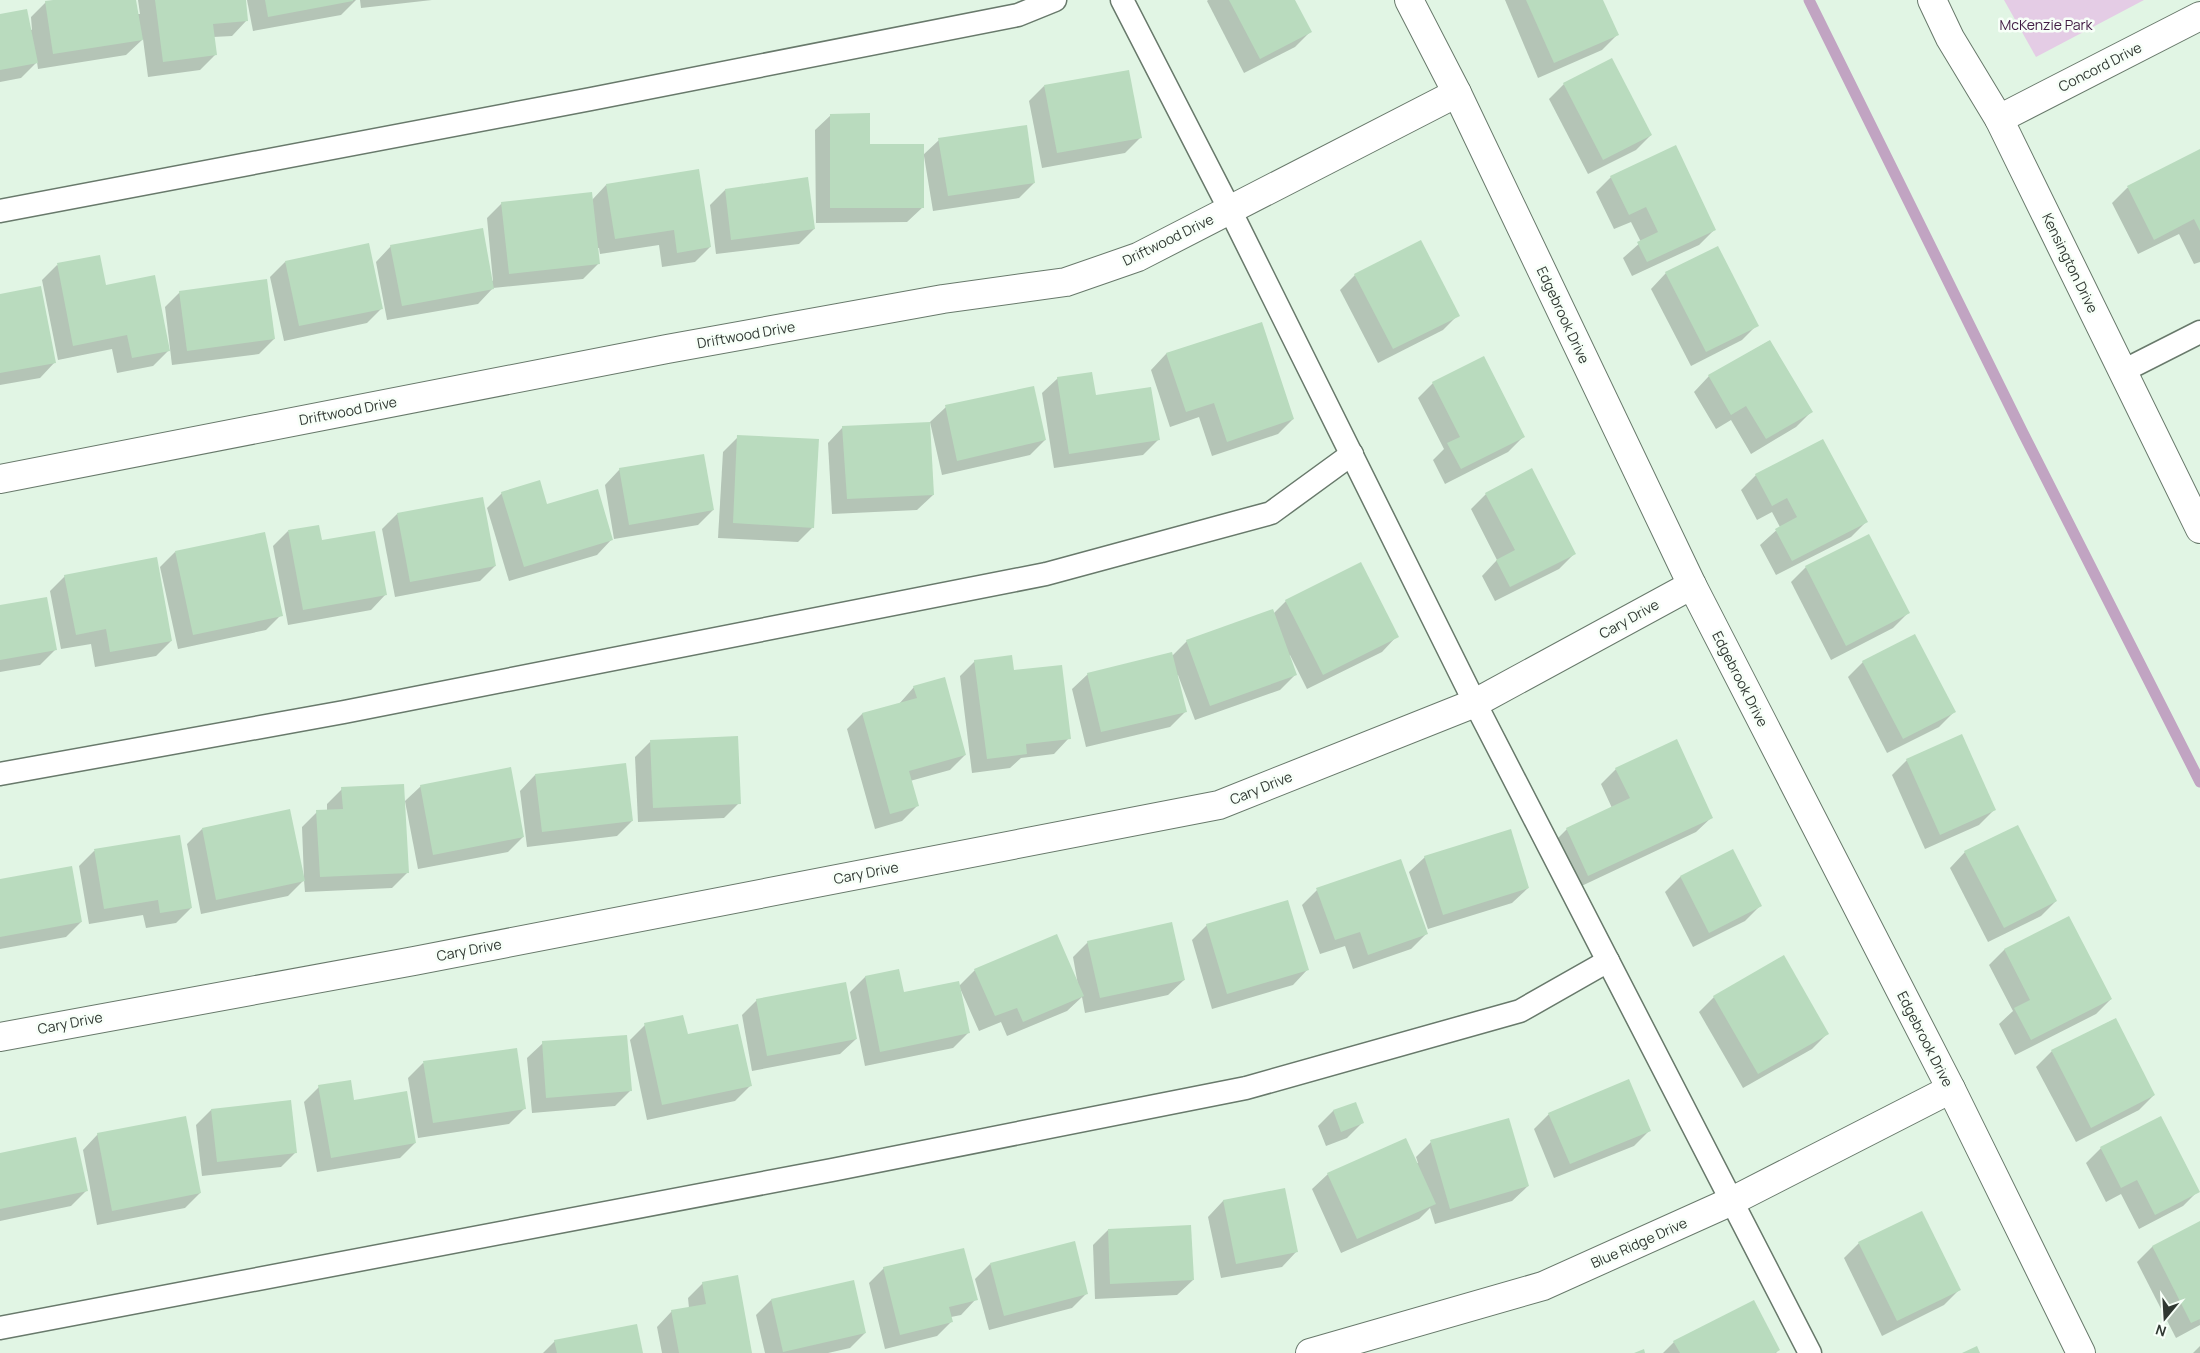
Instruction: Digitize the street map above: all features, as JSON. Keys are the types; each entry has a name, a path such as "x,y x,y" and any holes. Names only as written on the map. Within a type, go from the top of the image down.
{"street":[{"name":"Edgebrook Drive","path":"1409,0 1457,93 1692,585 1951,1089 2081,1353"},
{"name":"Kensington Drive","path":"1932,0 1950,38 1999,119 2200,529"},
{"name":"Concord Drive","path":"1999,119 2200,16"},
{"name":"Driftwood Drive","path":"0,479 686,346 943,299 1066,282 1138,258 1457,93"},
{"name":"Cary Drive","path":"0,1037 414,961 1219,805 1475,703 1692,585"},
{"name":"Blue Ridge Drive","path":"1310,1353 1543,1286 1732,1201 1951,1089"}],"lane":[{"path":"0,211 572,103 1008,17 1055,0"},
{"path":"1122,0 1230,210 1475,703 1810,1353"},
{"path":"2123,371 2200,332"},
{"path":"0,774 344,712 1046,574 1271,513 1352,454"},
{"path":"0,1328 832,1170 1246,1088 1520,1011 1608,960"}],"green space":[{"name":"McKenzie Park","path":"2004,0 2144,0 2036,57"}],"building":[{"path":"136,0 143,40 53,54 45,1"},
{"path":"155,0 246,0 248,21 213,24 217,55 163,62"},
{"path":"265,0 353,0 353,1 268,17"},
{"path":"1229,0 1295,0 1312,32 1260,59"},
{"path":"1526,0 1603,0 1619,35 1554,63"},
{"path":"27,9 38,63 0,70 0,14"},
{"path":"1612,58 1652,135 1603,160 1563,83"},
{"path":"1129,70 1142,138 1057,153 1044,85"},
{"path":"870,113 870,144 924,144 924,208 830,208 830,114"},
{"path":"1027,125 1035,183 948,196 938,138"},
{"path":"1676,145 1716,230 1647,262 1637,242 1658,232 1646,207 1629,215 1610,176"},
{"path":"2200,149 2200,231 2194,219 2154,240 2127,186"},
{"path":"699,169 711,247 677,253 674,230 615,239 606,184"},
{"path":"808,177 815,229 731,240 725,189"},
{"path":"592,192 600,264 509,274 501,202"},
{"path":"483,228 494,289 402,306 390,245"},
{"path":"1421,240 1460,316 1393,349 1354,274"},
{"path":"369,243 383,309 299,326 285,261"},
{"path":"1718,246 1759,326 1706,352 1665,272"},
{"path":"100,255 106,285 155,275 170,351 132,358 127,335 73,346 57,263"},
{"path":"267,279 275,339 187,351 179,291"},
{"path":"41,286 56,363 0,373 0,294"},
{"path":"1262,322 1294,419 1227,442 1214,403 1186,412 1166,353"},
{"path":"1770,340 1813,412 1766,439 1746,406 1731,415 1708,375"},
{"path":"1484,356 1525,437 1461,469 1447,443 1460,437 1432,382"},
{"path":"1092,372 1096,395 1151,387 1160,440 1069,454 1057,377"},
{"path":"1034,386 1046,440 957,461 945,405"},
{"path":"930,422 934,495 847,499 842,426"},
{"path":"737,435 819,439 814,528 733,523"},
{"path":"1823,439 1868,522 1792,561 1775,529 1797,517 1787,498 1772,506 1755,474"},
{"path":"704,454 714,510 629,525 619,468"},
{"path":"1532,468 1576,554 1510,587 1496,560 1515,550 1485,493"},
{"path":"540,480 547,504 598,489 613,540 524,567 501,492"},
{"path":"483,497 496,566 410,582 397,513"},
{"path":"319,525 322,540 375,531 387,595 303,610 288,530"},
{"path":"265,532 283,616 193,635 175,551"},
{"path":"1869,534 1910,613 1846,646 1805,566"},
{"path":"157,557 172,641 110,652 106,629 76,635 64,575"},
{"path":"1361,562 1399,637 1323,675 1285,600"},
{"path":"47,597 57,650 0,660 0,605"},
{"path":"1273,609 1297,675 1210,706 1186,640"},
{"path":"1915,634 1956,712 1903,739 1862,661"},
{"path":"1172,652 1187,712 1101,732 1087,673"},
{"path":"1012,655 1014,670 1062,665 1071,739 1026,744 1027,754 987,759 974,660"},
{"path":"945,677 966,755 909,771 919,806 890,814 862,713 917,698 913,686"},
{"path":"1962,734 1996,810 1940,835 1906,759"},
{"path":"738,736 741,804 653,808 650,740"},
{"path":"1677,739 1713,818 1588,876 1566,828 1630,798 1615,768"},
{"path":"626,763 633,821 542,832 535,774"},
{"path":"511,767 524,837 433,855 420,785"},
{"path":"404,784 409,873 320,877 316,810 343,809 341,787"},
{"path":"290,809 305,881 216,900 202,828"},
{"path":"2018,825 2057,901 2004,928 1964,851"},
{"path":"1511,829 1529,888 1443,915 1424,856"},
{"path":"180,835 192,908 160,913 158,900 104,909 94,849"},
{"path":"1733,849 1762,906 1709,933 1680,876"},
{"path":"1401,859 1428,934 1368,955 1360,932 1335,940 1316,888"},
{"path":"72,866 82,922 0,937 0,879"},
{"path":"1288,900 1309,970 1227,994 1206,924"},
{"path":"2069,916 2112,999 2031,1040 2014,1008 2030,1000 2004,949"},
{"path":"1172,922 1185,980 1100,998 1087,941"},
{"path":"1057,934 1084,996 1023,1022 1017,1008 995,1016 974,969"},
{"path":"1784,955 1829,1034 1758,1074 1713,996"},
{"path":"899,969 904,992 959,981 970,1033 880,1052 865,976"},
{"path":"846,982 857,1039 767,1056 756,999"},
{"path":"683,1015 688,1034 738,1024 752,1086 662,1105 644,1023"},
{"path":"2116,1018 2155,1095 2091,1128 2051,1050"},
{"path":"627,1035 632,1091 546,1098 542,1041"},
{"path":"517,1048 526,1109 433,1123 423,1061"},
{"path":"1629,1079 1651,1131 1570,1164 1548,1113"},
{"path":"351,1080 354,1100 407,1091 416,1143 331,1158 318,1085"},
{"path":"291,1100 297,1153 217,1162 211,1109"},
{"path":"1356,1102 1364,1123 1341,1132 1333,1110"},
{"path":"186,1116 201,1193 112,1211 97,1133"},
{"path":"2161,1116 2200,1192 2155,1215 2137,1180 2121,1188 2100,1147"},
{"path":"1509,1118 1529,1186 1450,1209 1430,1140"},
{"path":"76,1137 88,1191 0,1209 0,1153"},
{"path":"1406,1138 1436,1204 1357,1239 1327,1173"},
{"path":"1285,1188 1298,1252 1236,1264 1223,1200"},
{"path":"1922,1211 1961,1290 1897,1321 1858,1242"},
{"path":"2200,1221 2200,1319 2191,1323 2152,1246"},
{"path":"1191,1225 1194,1280 1110,1284 1108,1229"},
{"path":"1075,1241 1088,1294 1004,1316 990,1263"},
{"path":"964,1248 978,1300 949,1307 953,1322 900,1335 883,1267"},
{"path":"738,1275 752,1353 679,1353 671,1310 706,1304 702,1282"},
{"path":"854,1280 866,1333 783,1352 771,1299"},
{"path":"1754,1300 1780,1350 1775,1353 1680,1353 1673,1341"},
{"path":"637,1324 643,1353 557,1353 554,1340"},
{"path":"1977,1346 1980,1353 1962,1353"},
{"path":"1644,1349 1645,1353 1634,1353"}],"waterway":[{"path":"1809,0 2023,433 2200,782"}]}
